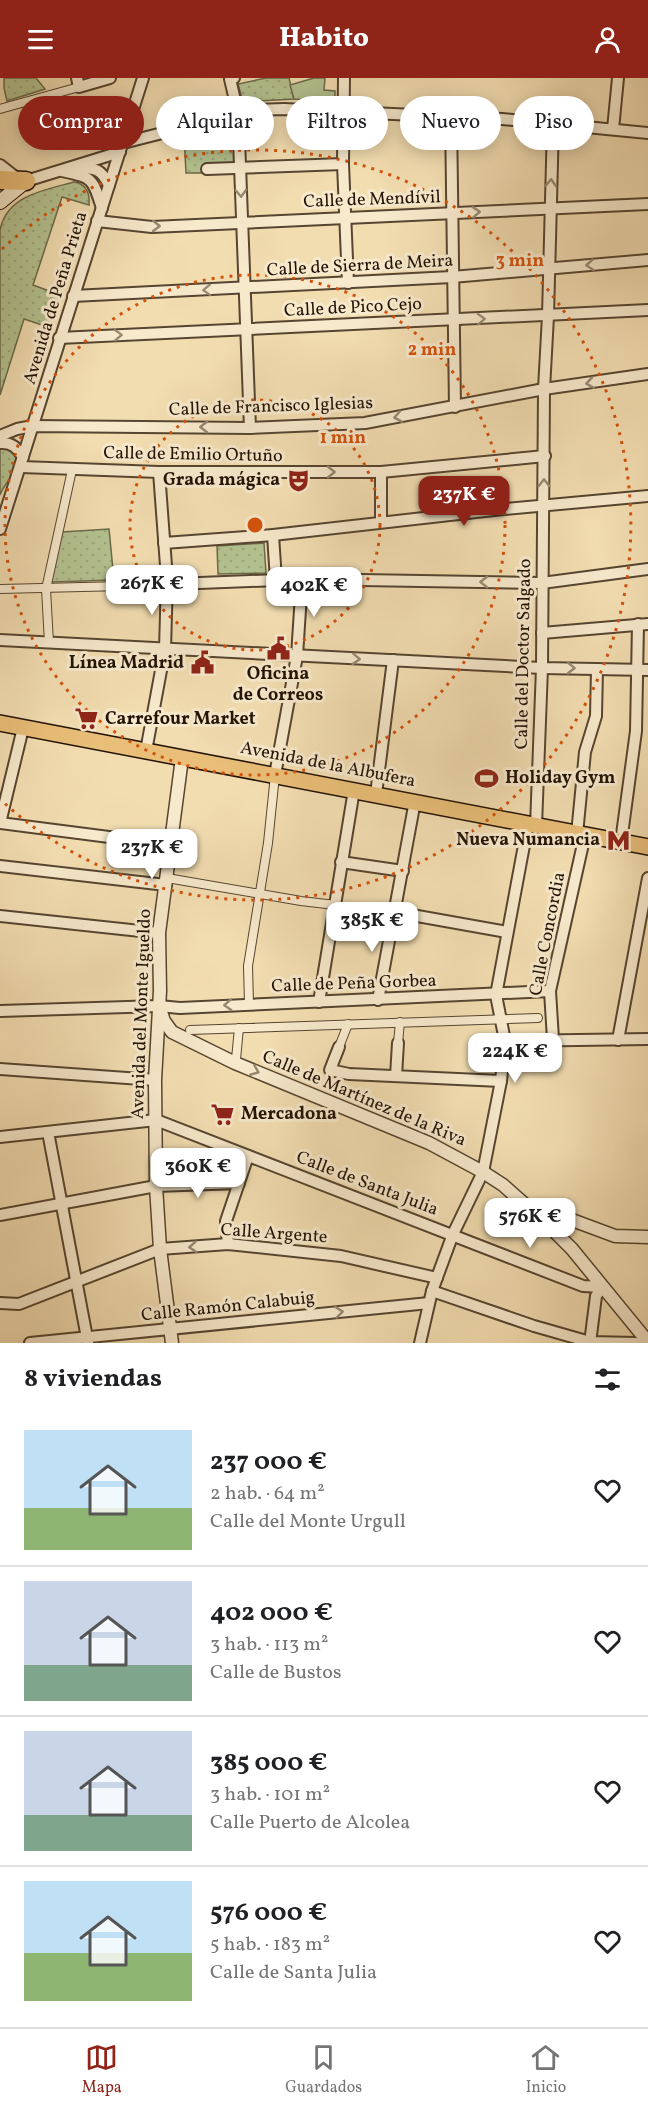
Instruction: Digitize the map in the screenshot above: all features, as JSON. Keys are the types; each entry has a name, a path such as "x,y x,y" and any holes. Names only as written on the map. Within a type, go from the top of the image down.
{"highway":[{"path":"0,180 26,181"}],"main road":[{"path":"0,202 26,181"},
{"name":"Avenida de la Albufera","path":"0,723 648,847"}],"street":[{"path":"0,110 78,82 110,78"},
{"name":"Avenida de Peña Prieta","path":"137,96 143,78"},
{"path":"234,78 230,79 234,96"},
{"path":"343,96 344,78"},
{"path":"613,129 618,78"},
{"path":"594,127 648,133"},
{"path":"0,165 14,176 26,181 62,171 116,150"},
{"name":"Avenida de Peña Prieta","path":"0,529 120,150"},
{"path":"239,150 250,428"},
{"path":"343,150 348,284"},
{"path":"451,150 455,407"},
{"name":"Calle del Doctor Salgado","path":"420,1343 432,1291 453,1234 483,1172 501,1081 505,1041 496,995 507,932 532,825 542,668 544,389 552,150"},
{"path":"207,169 343,164"},
{"path":"62,171 81,168 96,170 103,173 109,184"},
{"path":"62,171 86,177 93,182 102,208"},
{"name":"Calle de Mendívil","path":"97,221 152,227 648,204"},
{"name":"Calle de Sierra de Meira","path":"73,296 452,278 648,260"},
{"name":"Calle de Pico Cejo","path":"59,338 648,310"},
{"name":"Calle de Francisco Iglesias","path":"0,435 33,426 250,428 365,423 544,389 648,374"},
{"path":"0,443 9,443 14,446 22,462"},
{"name":"Calle de Emilio Ortuño","path":"22,462 72,470 381,472 545,456"},
{"path":"49,643 46,589 72,470"},
{"path":"146,751 165,649 166,584 159,472"},
{"path":"381,472 381,522"},
{"path":"164,543 273,535 544,505 648,496"},
{"path":"273,535 276,580"},
{"path":"0,588 46,589 302,579 542,583 648,569"},
{"path":"249,1004 248,966 268,843 276,775 297,656 302,579"},
{"path":"542,633 643,624 643,670 621,842"},
{"path":"0,640 542,668 643,670"},
{"path":"376,794 393,660"},
{"name":"Calle Concordia","path":"553,1039 550,991 581,834 585,752 596,716 597,669"},
{"path":"23,728 0,823 171,845"},
{"name":"Avenida del Monte Igueldo","path":"172,1343 160,1249 156,1186 155,1080 159,1006 159,933 182,758"},
{"path":"319,1002 354,790"},
{"path":"378,1000 415,801"},
{"path":"341,862 403,871"},
{"path":"0,866 220,886 301,902 335,905"},
{"path":"618,1040 648,878"},
{"path":"395,912 507,932"},
{"path":"0,916 159,933"},
{"name":"Calle de Peña Gorbea","path":"0,1011 159,1006 172,1008 550,991"},
{"name":"Calle de Martínez de la Riva","path":"159,1006 164,1021 172,1032 235,1063 429,1143 503,1185 556,1232 590,1269 602,1287 648,1342"},
{"path":"190,1030 538,1018"},
{"path":"396,1076 400,1022"},
{"path":"348,1024 330,1070 349,1074 501,1081"},
{"path":"236,1059 239,1028"},
{"path":"505,1041 648,1039"},
{"path":"0,1069 155,1080"},
{"path":"0,1137 156,1120"},
{"name":"Calle de Santa Julia","path":"156,1120 583,1286 602,1287"},
{"path":"48,1132 88,1340"},
{"path":"228,1244 226,1221 248,1156"},
{"path":"0,1215 156,1186 239,1183"},
{"path":"556,1232 560,1223 572,1221 615,1236 648,1237"},
{"name":"Calle Argente","path":"0,1303 19,1304 160,1249 228,1244 341,1256 437,1278"},
{"path":"590,1343 596,1296 602,1287"},
{"path":"432,1291 590,1343 636,1343"},
{"name":"Calle Ramón Calabuig","path":"30,1343 88,1340 429,1302"}],"green space":[{"path":"4,78 36,78 45,89 7,101"},
{"path":"266,78 289,78 293,96 286,96 286,99 274,100 274,96 241,96 238,84"},
{"path":"314,78 325,78 324,90 335,91 335,96 293,96 290,85"},
{"path":"185,150 235,150 236,163 206,164 206,173 186,173"},
{"path":"74,182 87,190 89,205 62,197 33,285 60,295 51,328 24,319 0,395 0,230 4,218 10,209 29,196"},
{"path":"5,446 17,456 17,463 14,473 0,495 0,447"},
{"path":"109,529 114,580 51,582 62,532"},
{"path":"264,543 266,573 218,574 217,546"}],"place":[{"name":"Grada mágica","path":"298,480"},
{"name":"Oficina de Correos","path":"278,648"},
{"name":"Línea Madrid","path":"202,663"},
{"name":"Carrefour Market","path":"87,719"},
{"name":"Holiday Gym","path":"487,778"},
{"name":"Nueva Numancia","path":"618,840"},
{"name":"Mercadona","path":"223,1114"}]}
